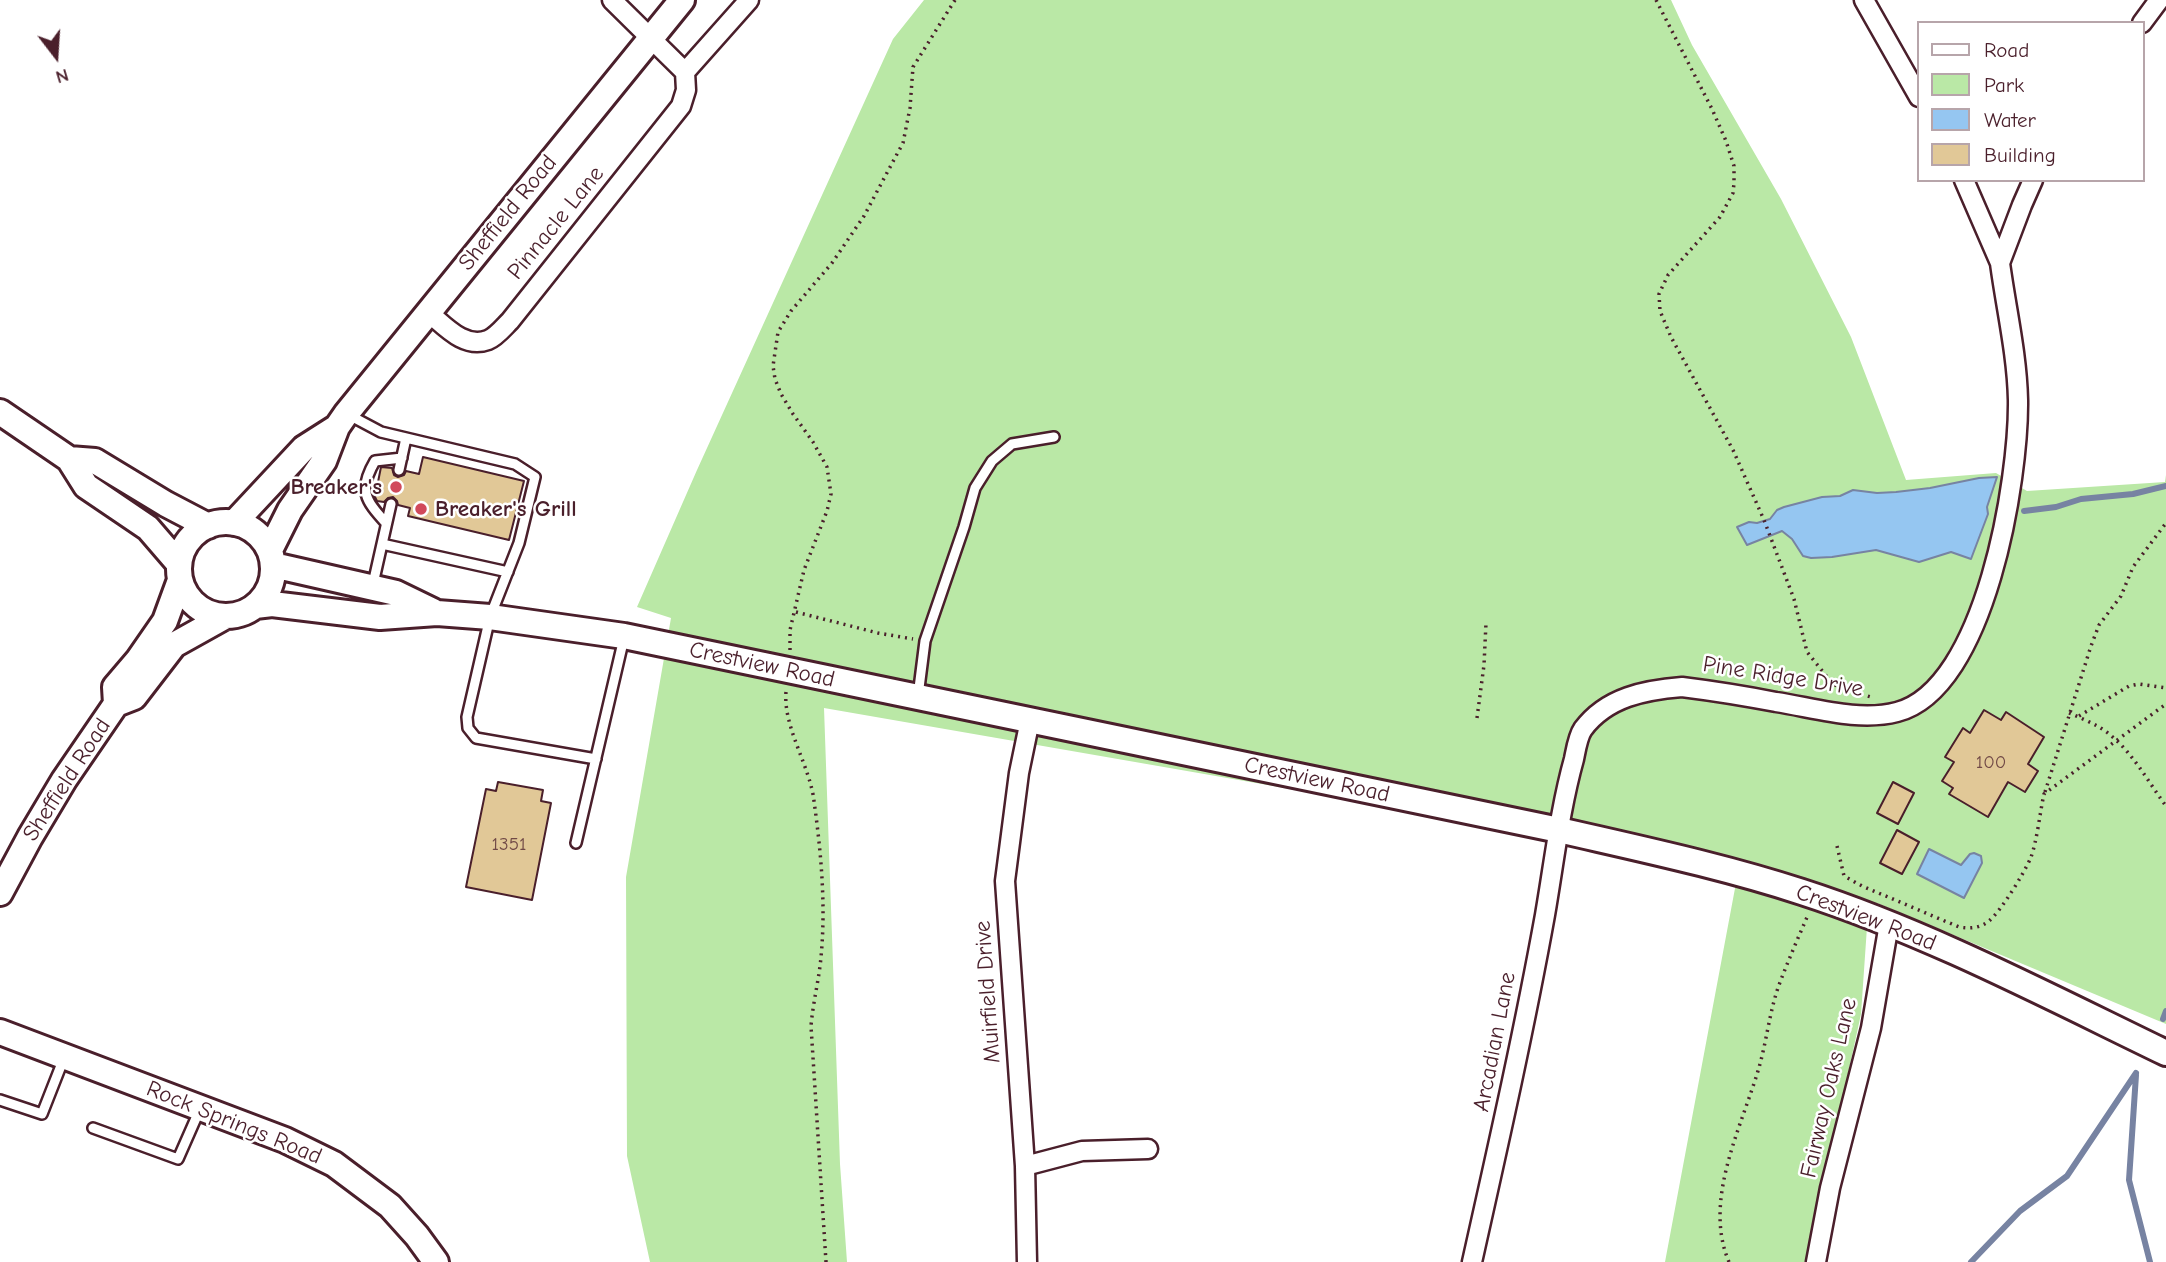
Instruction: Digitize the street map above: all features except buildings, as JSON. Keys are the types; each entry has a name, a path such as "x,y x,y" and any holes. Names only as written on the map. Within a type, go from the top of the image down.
{"street":[{"path":"612,0 685,72 749,0"},
{"name":"Sheffield Road","path":"271,557 290,510 324,461 342,421 681,0"},
{"path":"1864,0 1918,95"},
{"path":"2143,21 2159,0"},
{"name":"Pinnacle Lane","path":"428,312 461,339 490,340 510,321 681,106 686,90 685,72"},
{"name":"Pine Ridge Drive","path":"1559,830 1568,779 1581,731 1601,709 1626,697 1654,689 1682,687 1864,716 1883,715 1900,712 1917,704 1948,672 1970,635 1990,583 2015,466 2018,399 2000,263 1965,182"},
{"name":"Pine Ridge Drive","path":"2000,263 2032,182"},
{"path":"0,412 69,459 86,486 148,528 180,572 186,594 197,606 210,613 226,616 241,614 255,606 265,595 272,580 271,557 261,537 249,528 234,523 208,526 192,537 183,549 180,572"},
{"name":"Sheffield Road","path":"234,523 304,448 342,421"},
{"path":"69,459 95,461 208,526"},
{"name":"Crestview Road","path":"271,557 396,593 437,613"},
{"name":"Sheffield Road","path":"116,704 115,687 165,621 180,572"},
{"name":"Crestview Road","path":"255,606 272,604 380,617 437,613 491,617 624,636 1559,830 1726,869 1889,924 2166,1053"},
{"name":"Sheffield Road","path":"0,893 64,780 116,704 134,697 174,645 226,616"},
{"name":"Muirfield Drive","path":"1027,1262 1025,1166 1005,881 1019,774 1030,720"},
{"name":"Arcadian Lane","path":"1472,1262 1512,1083 1559,830"},
{"name":"Fairway Oaks Lane","path":"1816,1262 1830,1188 1871,1028 1889,924"},
{"name":"Rock Springs Road","path":"0,1032 285,1140 334,1164 390,1206 436,1262"},
{"path":"1025,1166 1082,1151 1148,1149"}],"lane":[{"path":"342,421 515,464 535,477 519,543 491,617 467,717 468,728 476,738 596,759"},
{"path":"918,696 925,641 975,488 992,460 1012,444 1054,437"},
{"path":"399,470 406,438"},
{"path":"386,523 368,504 365,486 375,461 402,458"},
{"path":"372,587 391,504"},
{"path":"382,544 508,572"},
{"path":"576,843 624,636"},
{"path":"0,1100 42,1114 65,1056"},
{"path":"93,1128 178,1159 201,1108"}],"path":[{"path":"826,1262 811,1026 821,959 822,879 814,796 786,698 790,630 804,570 827,511 831,494 830,477 818,450 781,394 773,366 778,332 791,311 832,263 864,216 903,143 910,108 913,67 955,0"},
{"path":"1656,0 1723,134 1731,154 1734,183 1733,193 1720,217 1668,275 1659,294 1660,311 1671,337 1733,450 1764,520 1794,599 1807,652 1832,684 1877,699 1883,715"},
{"path":"1844,876 1959,928 1978,927 1990,920 2002,906 2032,856 2044,794 2099,625 2121,596 2133,567 2166,523"},
{"path":"796,612 878,633 925,641"},
{"path":"1478,718 1486,623"},
{"path":"2078,717 2129,686 2138,684 2166,688"},
{"path":"2044,794 2166,704"},
{"path":"2069,713 2101,728 2115,740 2137,765 2166,807"},
{"path":"1729,1262 1720,1230 1724,1178 1760,1064 1779,987 1811,906 1839,885 1844,876 1837,846"}],"green space":[{"path":"924,0 1671,0 1692,45 1781,199 1851,337 1906,480 1996,473 2027,491 2165,482 2166,475 2166,1024 1877,903 1867,927 1861,1014 1807,1262 1665,1262 1736,883 1354,800 824,708 840,1164 847,1262 650,1262 627,1156 626,877 671,618 637,607 893,39"}],"water":[{"path":"1997,477 1987,507 1988,514 1971,559 1951,552 1919,562 1876,550 1811,558 1803,556 1792,539 1782,531 1747,545 1737,527 1770,519 1777,510 1784,507 1822,497 1840,496 1853,490 1896,492"},
{"path":"1929,849 1961,865 1970,854 1981,856 1982,863 1964,898 1917,874"}],"waterway":[{"path":"2024,511 2056,507 2081,499 2133,494 2166,486"},
{"path":"2163,1019 2166,1011"},
{"path":"1971,1262 2020,1211 2067,1176 2136,1073"},
{"path":"2136,1075 2129,1180 2150,1262"}],"place":[{"name":"Breaker's","path":"396,487"},
{"name":"Breaker's Grill","path":"421,509"}]}
